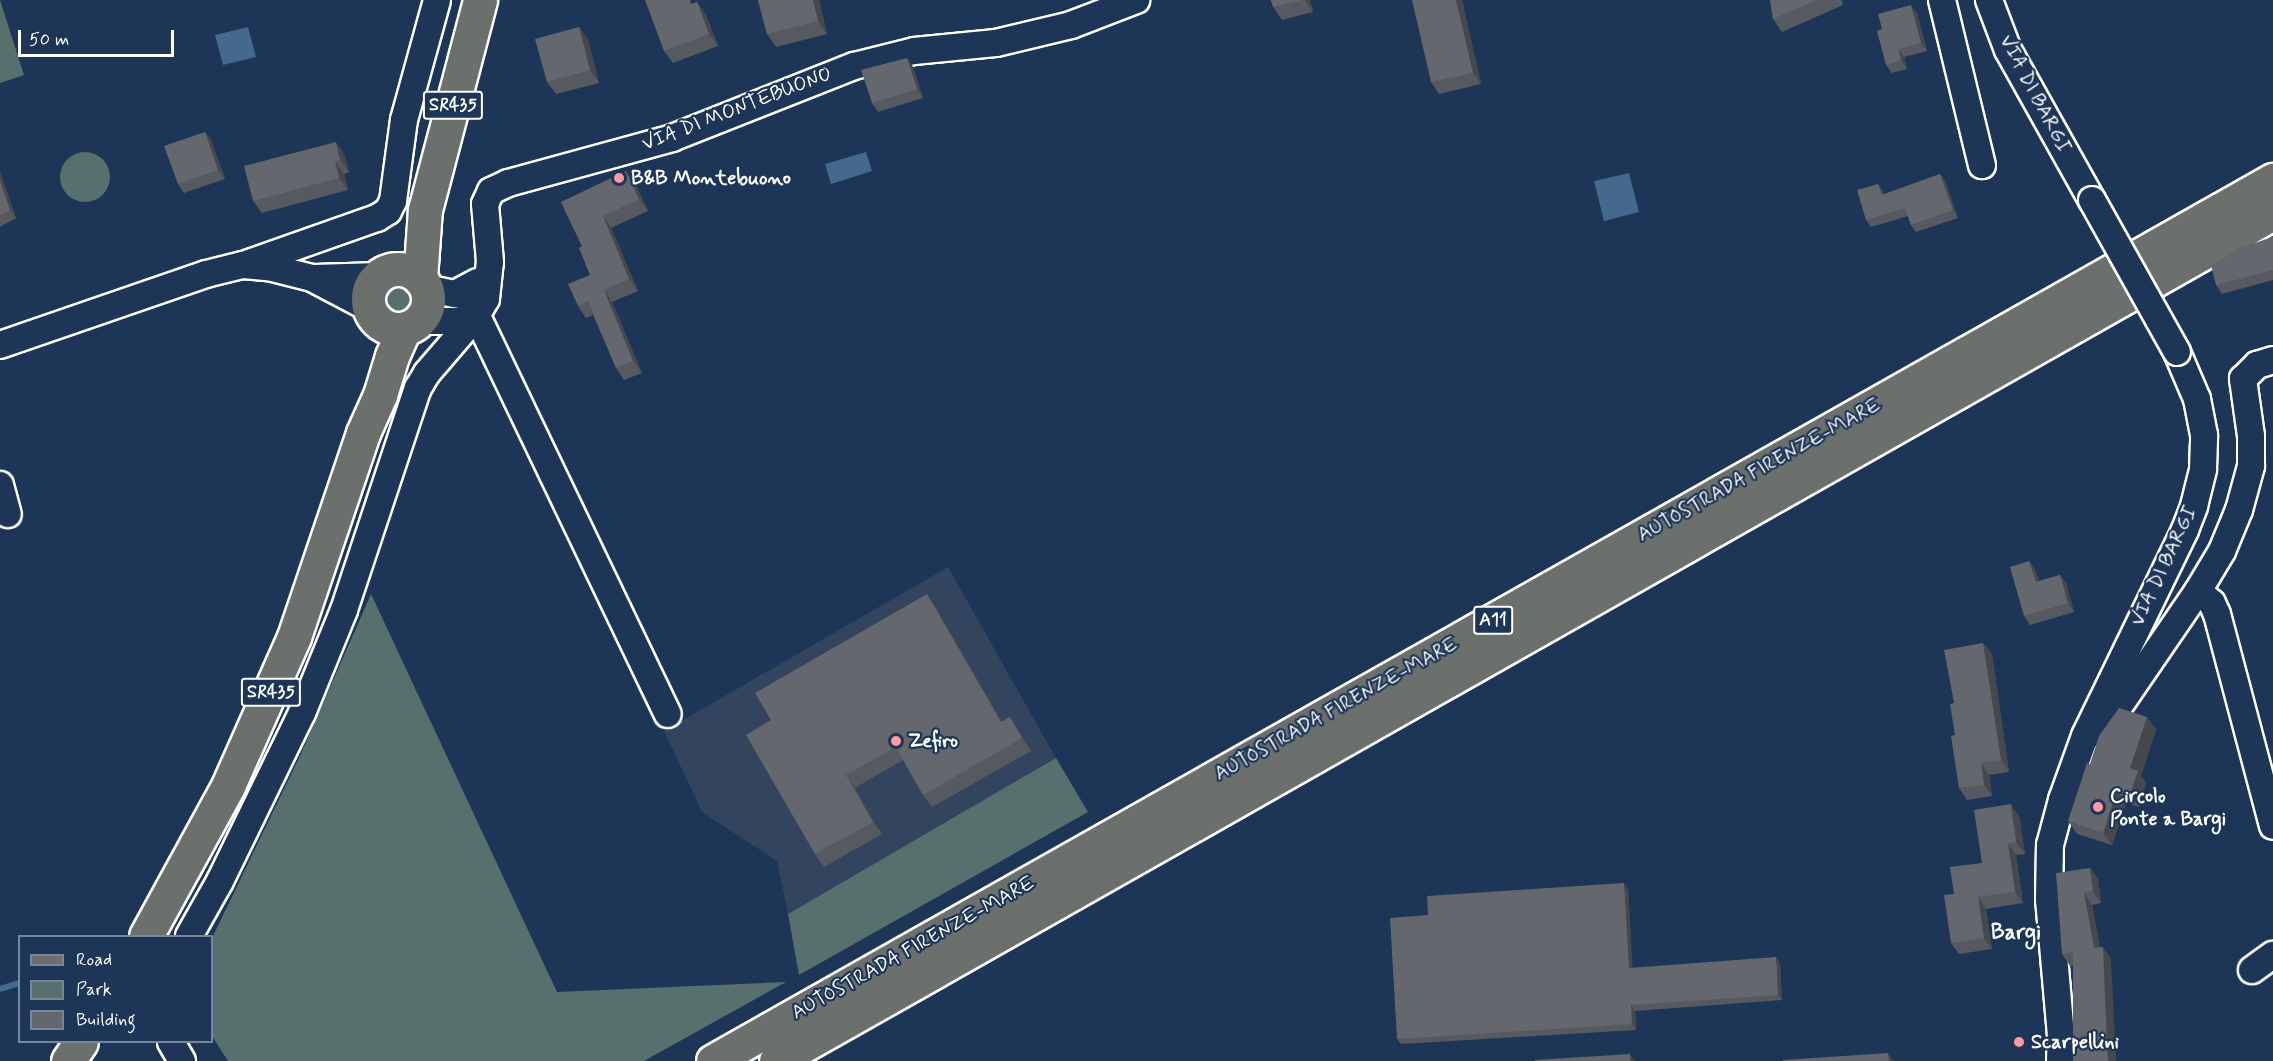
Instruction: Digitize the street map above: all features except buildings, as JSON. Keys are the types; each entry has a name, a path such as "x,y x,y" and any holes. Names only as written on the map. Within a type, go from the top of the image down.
{"main road":[{"name":"SR435","path":"425,210 480,0"},
{"name":"AUTOSTRADA FIRENZE-MARE","path":"713,1061 2273,180"},
{"path":"384,273 425,210"},
{"path":"423,284 425,210"},
{"name":"AUTOSTRADA FIRENZE-MARE","path":"776,1061 2273,213"},
{"path":"384,273 406,270 423,284"},
{"name":"SR435","path":"384,273 369,290 401,320"},
{"name":"SR435","path":"401,320 427,309 423,284"},
{"name":"SR435","path":"147,935 194,852 262,711 310,595 363,433 380,395 401,320"},
{"path":"68,1061 80,1043"}],"street":[{"path":"0,345 206,274 243,265 377,218 388,211 393,201 404,120 437,0"},
{"name":"VIA DI MONTEBUONO","path":"190,935 220,881 302,712 344,610 416,395 427,373 476,316 486,299 490,273 485,204 491,191 499,186 672,138 854,66 914,51 1005,40 1071,25 1136,0"},
{"path":"1942,0 1982,165"},
{"name":"VIA DI BARGI","path":"1989,0 2008,50 2177,352 2197,399 2204,435 2203,469 2185,531 2111,678 2072,770 2054,826 2049,862 2051,934 2061,1036 2060,1061"},
{"path":"243,265 268,267 312,278 401,320 444,353"},
{"path":"312,278 384,273"},
{"path":"423,284 450,294 465,291 490,273"},
{"path":"465,291 668,714"},
{"path":"401,320 476,316"},
{"path":"2072,770 2116,713 2198,591 2222,551 2249,478 2253,450 2243,379 2251,369 2273,360"},
{"path":"0,485 8,514"},
{"path":"2198,591 2212,603 2217,614 2273,826"},
{"path":"2252,970 2273,955"},
{"path":"172,1043 182,1061"}],"shaded area":[{"path":"248,27 256,57 223,65 215,35"},
{"path":"866,152 872,171 831,184 825,164"},
{"path":"1629,173 1639,212 1604,221 1594,181"},
{"path":"948,567 1056,758 788,914 777,861 702,812 664,731"}],"green space":[{"path":"0,0 24,75 0,83"},
{"path":"85,152 103,159 110,177 103,195 85,202 67,195 60,177 67,159"},
{"path":"397,279 405,280 411,285 416,291 416,307 411,313 405,318 397,319 389,318 383,313 378,307 377,299 378,291 383,285 389,280"},
{"path":"371,594 557,992 786,982 644,1061 228,1061 213,1038 213,936 299,758"},
{"path":"1056,758 1088,812 799,975 788,914"}],"waterway":[{"path":"0,989 18,984"}],"place":[{"name":"B&B Montebuono","path":"619,178"},
{"name":"Zefiro","path":"896,741"},
{"name":"Circolo Ponte a Bargi","path":"2098,807"},
{"name":"Scarpellini","path":"2019,1042"}],"district":[{"name":"Bargi","path":"2016,934"}]}
